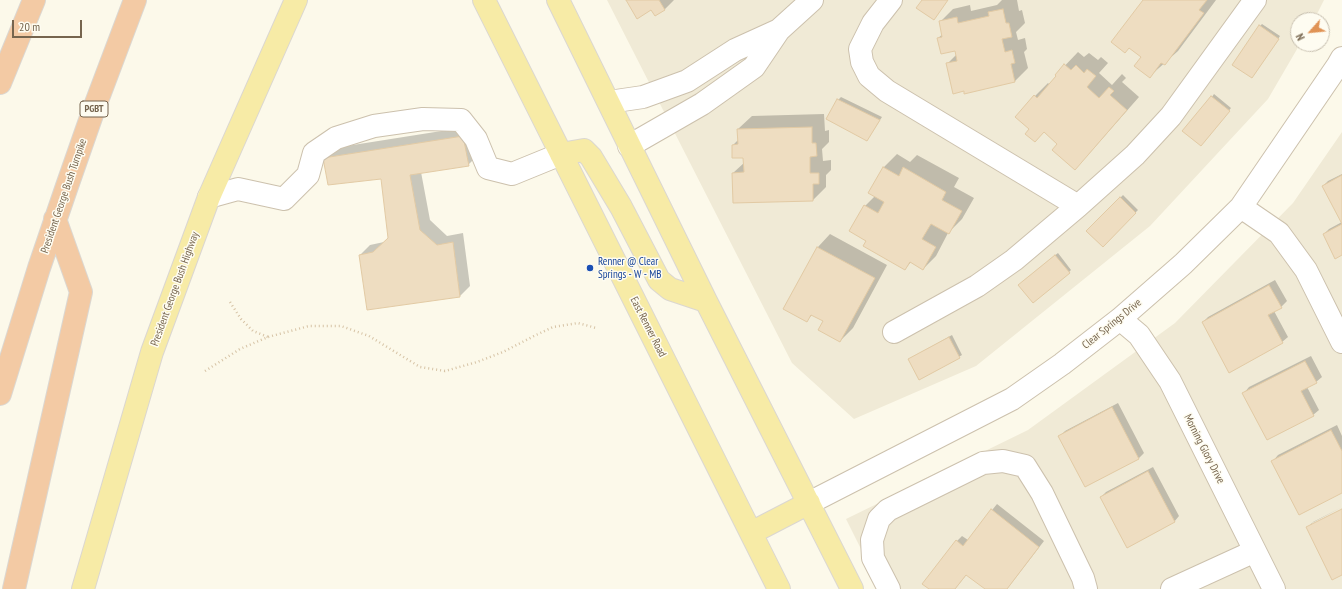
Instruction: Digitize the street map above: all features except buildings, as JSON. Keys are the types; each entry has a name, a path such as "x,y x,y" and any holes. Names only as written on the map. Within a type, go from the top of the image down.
{"highway":[{"path":"0,83 34,0"},
{"name":"President George Bush Turnpike","path":"0,394 56,219 95,106 135,0"},
{"path":"14,589 81,292 56,219"}],"main road":[{"name":"President George Bush Highway","path":"83,589 152,352 209,197 296,0"},
{"name":"East Renner Road","path":"484,0 779,589"},
{"path":"558,0 706,301 852,589"},
{"path":"561,154 584,150 591,157 621,207 659,280 670,289 706,301"},
{"path":"751,533 809,503"}],"street":[{"path":"629,146 702,104 754,67 779,30 812,0"},
{"path":"891,0 873,23 860,49 862,62 869,76 887,92 1078,206"},
{"path":"894,332 977,286 1014,260 1135,155 1171,116 1255,0"},
{"path":"609,102 643,97 688,81 735,50 779,30"},
{"name":"Clear Springs Drive","path":"809,503 1012,399 1062,364 1120,319 1183,264 1241,207 1341,64"},
{"path":"209,197 238,188 284,199 308,175 314,153 336,138 374,126 422,119 461,120 476,139 488,168 512,174 561,154"},
{"path":"1241,207 1279,233 1306,270 1342,342"},
{"name":"Morning Glory Drive","path":"1120,319 1139,335 1170,381 1274,589"},
{"path":"889,589 873,558 872,540 879,519 888,510 983,462 1003,461 1025,466 1042,493 1083,578 1086,589"},
{"path":"1172,589 1255,551"}],"path":[{"path":"230,302 241,319 253,331 268,338"},
{"path":"205,371 240,349 268,338 309,326 341,326 368,336 420,367 445,371 477,362 503,352 553,327 578,323 596,328"}],"shaded area":[{"path":"607,0 1324,0 1318,12 1290,12 1290,52 1295,52 1268,99 1150,226 976,366 854,419 792,363"},
{"path":"1342,132 1342,589 881,589 846,519 1028,430 1175,323 1293,203"}],"place":[{"name":"Renner @ Clear Springs - W - MB","path":"590,268"}]}
